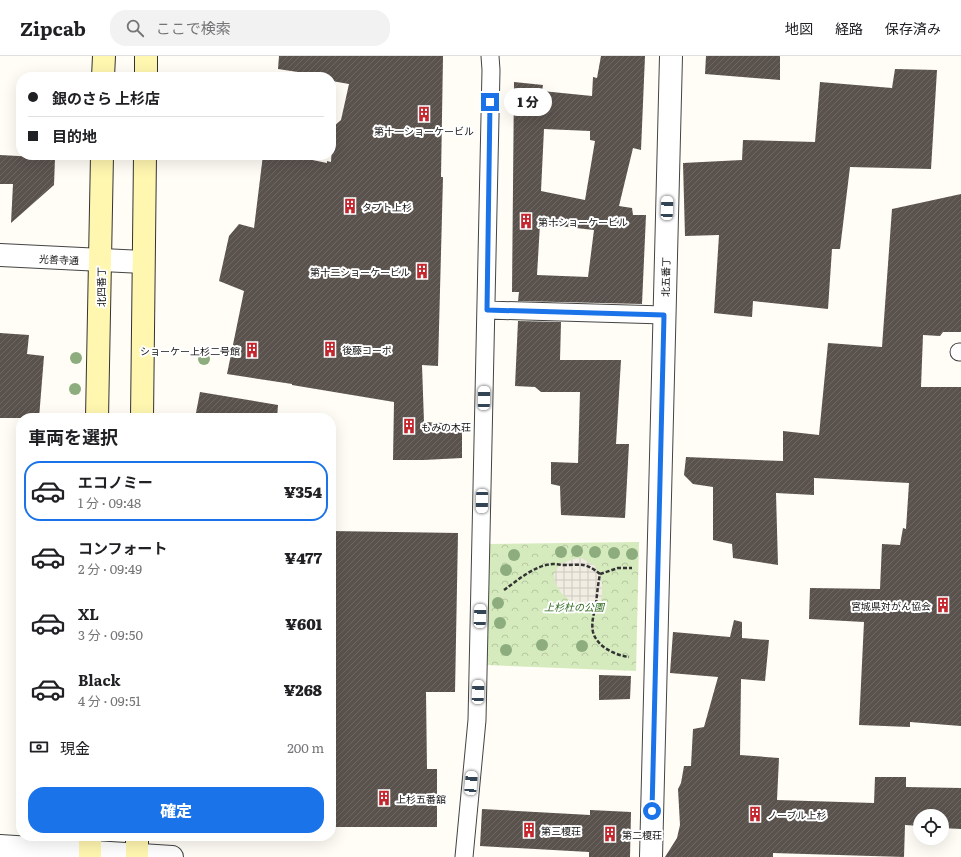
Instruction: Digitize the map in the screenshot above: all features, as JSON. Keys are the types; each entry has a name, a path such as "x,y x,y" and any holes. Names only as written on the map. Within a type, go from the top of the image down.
{"street":[{"path":"104,56 104,72"},
{"path":"146,56 146,72"},
{"name":"北五番丁","path":"651,857 671,56"},
{"name":"北四番丁","path":"98,413 102,160"},
{"path":"142,413 145,160"},
{"name":"光善寺通","path":"0,255 143,262"},
{"path":"7,850 90,848 137,849 172,857"}],"lane":[{"path":"464,857 477,720 487,310 491,78 490,56"},
{"path":"487,310 664,315"}],"path":[{"path":"480,586 504,590 528,573 540,567 552,564 587,565 600,574"},
{"path":"600,574 618,568 658,569"},
{"path":"600,574 593,622 593,632 598,642 616,654 656,657"}],"green space":[{"name":"上杉杜の公園","path":"639,542 636,671 486,665 489,544"}],"shaded area":[{"path":"581,558 594,565 600,574 602,595 600,603 595,609 576,605 562,594 555,582 554,574 560,564"}],"building":[{"path":"279,56 443,56 441,177 443,177 438,366 422,365 424,422 462,424 462,458 393,460 394,402 227,374 244,291 219,281 229,236 239,224 254,228 262,160 312,160 327,163 327,161 331,162 331,160 336,160 336,124 341,120 349,84 336,82 336,72 298,72 278,69"},
{"path":"601,56 645,56 641,150 633,148 619,206 632,208 633,215 646,215 642,304 518,301 519,292 512,292 514,82 543,85 542,91 592,96 593,77 597,78","holes":["544,129 590,131 590,140 595,141 585,200 541,191","540,224 594,230 588,277 537,275"]},
{"path":"706,56 780,56 780,80 705,74"},
{"path":"895,69 937,70 931,169 850,167 840,249 832,249 828,309 753,301 752,317 714,313 719,235 685,236 683,163 742,160 743,140 815,142 820,82 892,88"},
{"path":"0,155 16,156 16,160 55,160 54,185 11,223 13,184 0,184"},
{"path":"961,194 961,332 943,332 940,336 923,335 921,387 961,387 961,726 910,722 910,727 859,725 864,622 809,619 810,588 880,589 882,544 900,545 903,528 906,529 909,483 814,478 814,495 776,493 778,565 733,558 732,544 713,540 713,487 693,484 684,475 686,457 783,461 783,431 819,435 828,343 882,347 892,209"},
{"path":"518,321 561,322 560,360 621,360 616,444 629,444 625,518 561,515 560,486 551,484 551,462 578,463 580,392 541,392 535,387 515,386"},
{"path":"0,333 29,335 27,354 44,356 39,413 16,413 16,418 0,418"},
{"path":"200,392 278,405 277,413 196,413"},
{"path":"336,531 458,533 455,692 426,692 427,769 437,769 437,827 336,827"},
{"path":"734,620 742,622 742,638 769,640 765,681 741,679 740,755 779,758 777,800 874,803 875,777 906,777 906,787 961,788 961,829 949,828 949,809 913,809 913,826 905,825 904,857 773,853 773,857 665,857 677,838 680,825 678,789 681,783 684,766 691,766 693,729 704,727 718,677 670,673 673,632 730,637"},
{"path":"599,675 631,676 630,699 599,700"},
{"path":"482,809 590,815 590,810 631,812 630,857 589,857 589,852 480,846"}],"place":[{"name":"第十一ショーケービル","path":"424,114"},
{"name":"タプト上杉","path":"350,206"},
{"name":"第十ショーケービル","path":"526,221"},
{"name":"第十二ショーケービル","path":"422,271"},
{"name":"後藤コーポ","path":"330,349"},
{"name":"ショーケー上杉二号館","path":"252,350"},
{"name":"もみの木荘","path":"409,426"},
{"name":"宮城県対がん協会","path":"943,605"},
{"name":"上杉五番舘","path":"384,798"},
{"name":"ノーブル上杉","path":"755,814"},
{"name":"第三榎荘","path":"529,830"},
{"name":"第二榎荘","path":"610,834"}],"route":[{"path":"490,102 487,310 664,315 652,811"}]}
